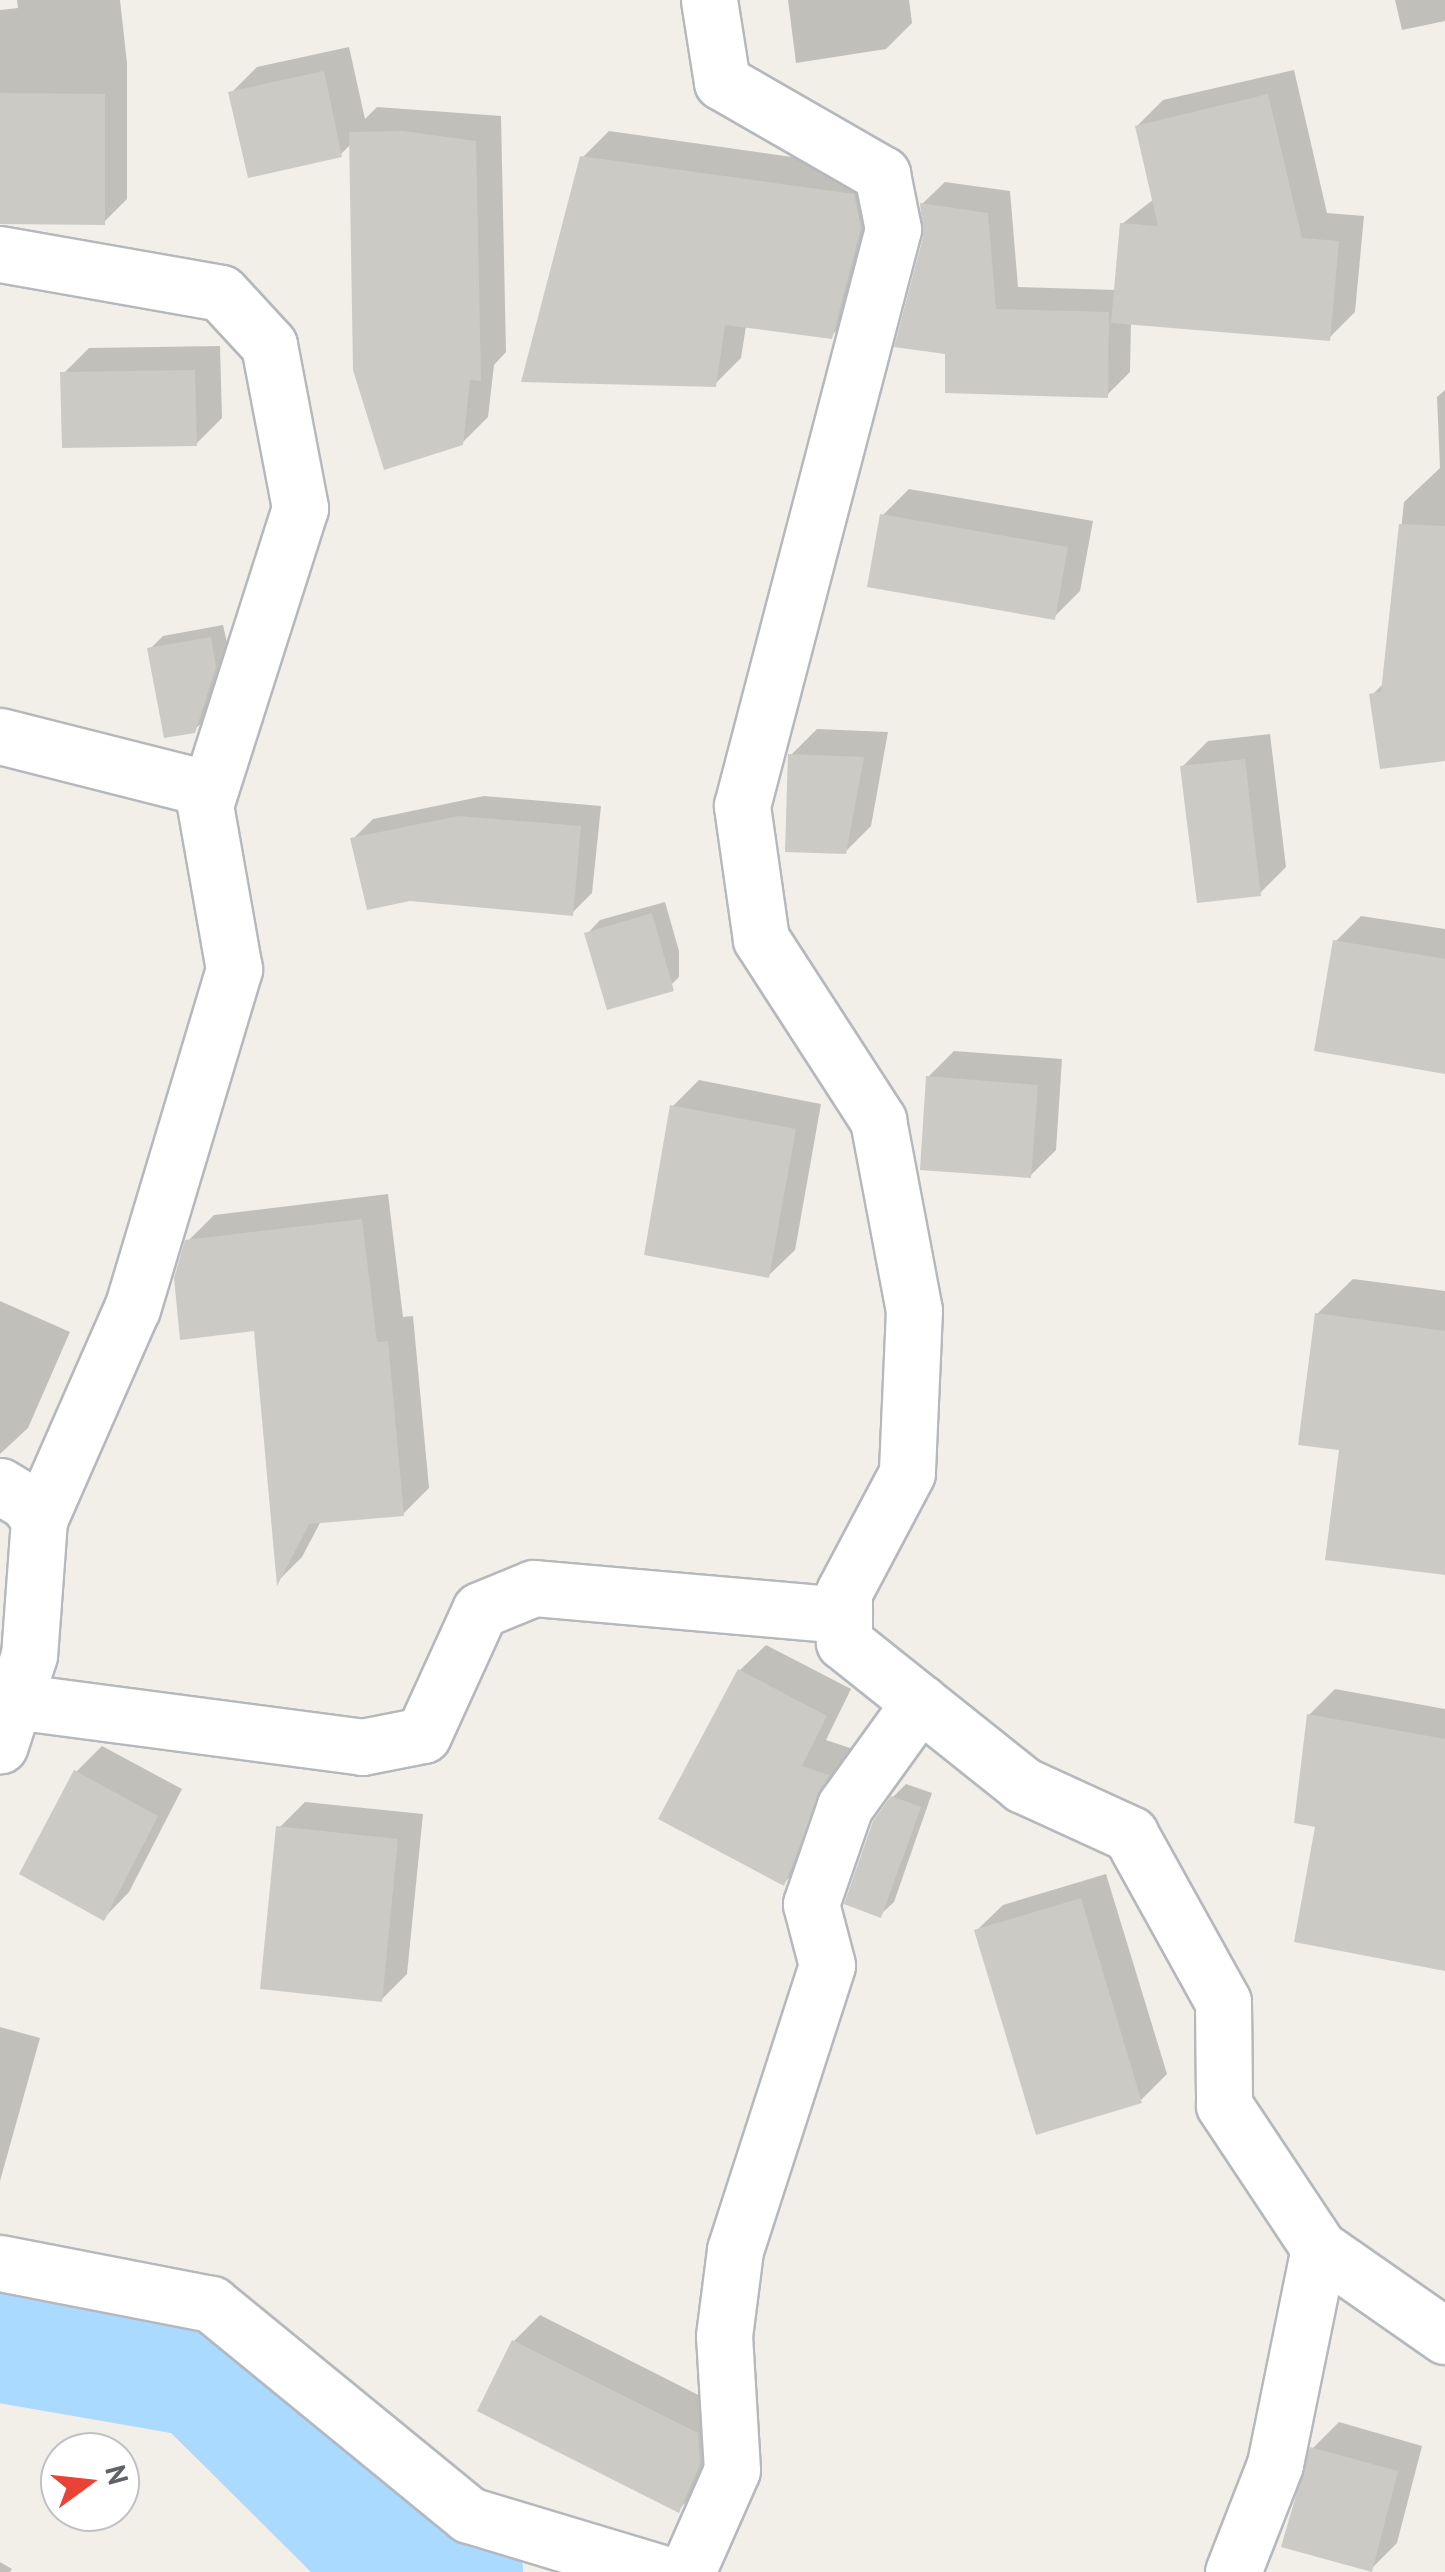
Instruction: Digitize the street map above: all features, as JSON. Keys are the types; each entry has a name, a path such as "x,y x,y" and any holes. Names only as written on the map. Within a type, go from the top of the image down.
{"street":[{"path":"708,0 722,82 882,174 894,228 742,806 761,939 878,1120 914,1310 907,1474 844,1592 844,1642 1023,1785 1130,1834 1224,2002 1224,2105 1319,2248 1445,2336"},
{"path":"0,254 221,293 269,345 300,508 205,805 234,968 132,1308 20,1503 28,1655 7,1723 362,1747 422,1735 480,1610 534,1588 844,1615"},
{"path":"0,736 209,788"},
{"path":"687,2572 732,2470 724,2336 736,2250 827,1965 810,1904 845,1806 920,1702"},
{"path":"1233,2572 1275,2464 1319,2248"},
{"path":"0,2263 211,2304 470,2515 658,2572"}],"building":[{"path":"324,71 342,157 248,178 228,92"},
{"path":"0,93 105,94 105,225 0,224"},
{"path":"1268,94 1302,238 1339,241 1330,341 1111,323 1120,223 1158,226 1135,126"},
{"path":"403,131 476,141 481,381 470,380 463,445 384,470 353,370 349,132"},
{"path":"580,156 854,194 861,228 832,339 725,325 716,387 521,382"},
{"path":"920,203 988,213 996,309 1109,312 1108,398 945,393 945,354 894,347 923,237"},
{"path":"195,370 197,446 62,448 60,372"},
{"path":"880,514 1068,547 1055,620 867,587"},
{"path":"1399,524 1445,526 1445,761 1380,769 1369,694 1381,692"},
{"path":"211,637 216,667 195,733 164,738 147,648"},
{"path":"788,754 864,757 846,854 785,852"},
{"path":"1245,759 1261,896 1197,903 1180,766"},
{"path":"459,816 581,826 573,916 410,901 367,910 350,838"},
{"path":"652,913 674,991 607,1010 584,933"},
{"path":"1333,940 1445,959 1445,1074 1314,1051"},
{"path":"926,1076 1038,1085 1031,1178 920,1170"},
{"path":"670,1105 796,1129 769,1278 644,1255"},
{"path":"362,1219 377,1342 388,1341 404,1516 309,1524 277,1586 254,1331 180,1340 174,1278 185,1240"},
{"path":"1315,1313 1445,1331 1445,1575 1325,1560 1339,1450 1298,1445"},
{"path":"738,1669 827,1716 802,1766 829,1775 784,1886 658,1819"},
{"path":"1307,1714 1445,1739 1445,1971 1294,1942 1315,1827 1294,1823"},
{"path":"74,1770 158,1816 104,1921 19,1874"},
{"path":"891,1796 921,1807 881,1918 844,1904 873,1821"},
{"path":"276,1826 398,1839 382,2002 260,1989"},
{"path":"1081,1898 1142,2103 1036,2135 974,1930"},
{"path":"512,2340 698,2433 700,2464 679,2513 477,2411"},
{"path":"1310,2447 1398,2471 1372,2572 1281,2547"}],"waterway":[{"path":"0,2327 207,2363 373,2528 448,2572"}]}
